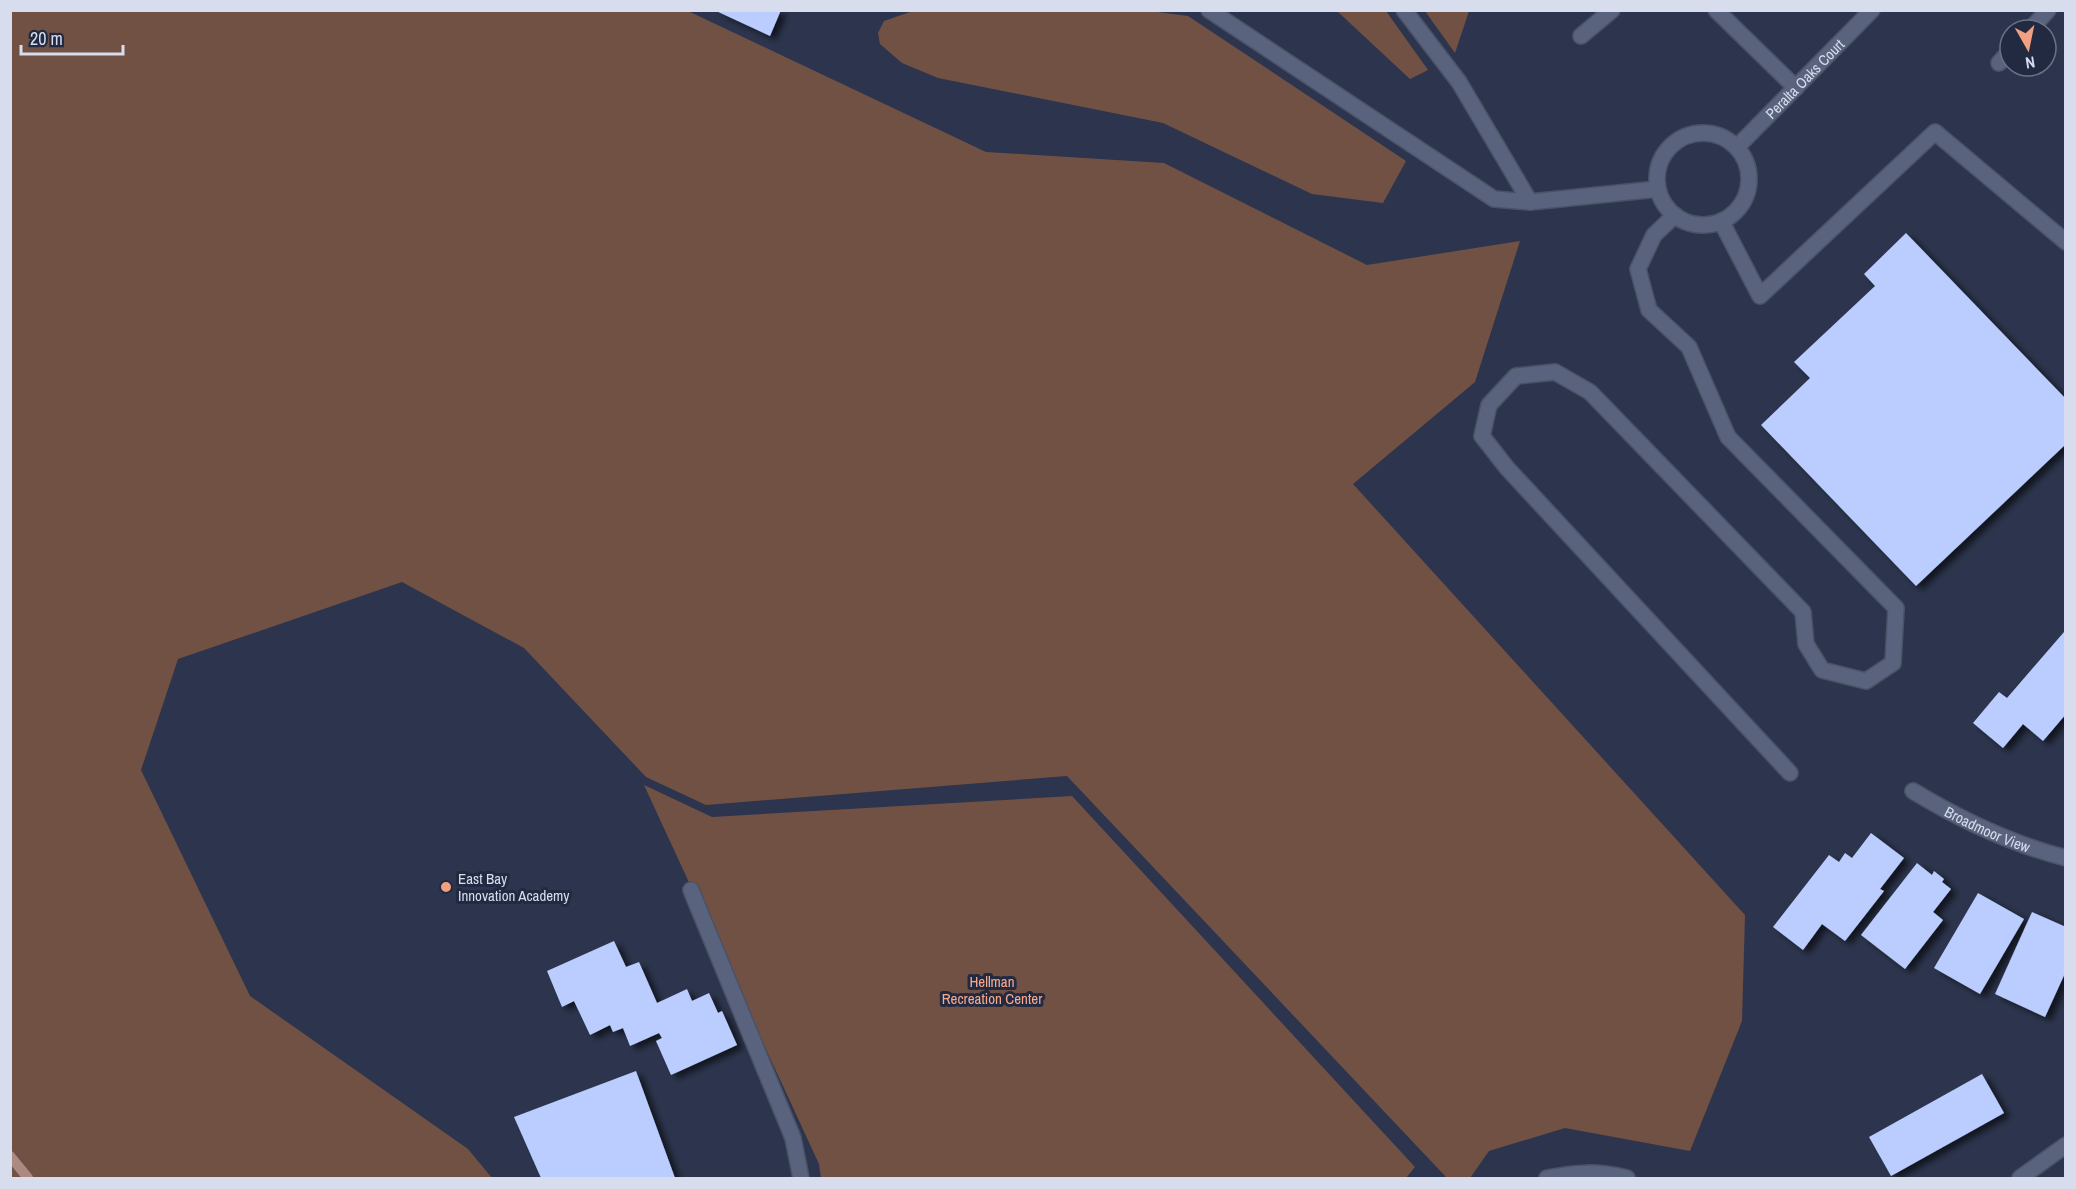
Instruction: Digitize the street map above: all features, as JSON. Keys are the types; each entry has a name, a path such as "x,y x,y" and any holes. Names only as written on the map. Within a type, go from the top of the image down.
{"street":[{"path":"1209,10 1494,199 1530,202 1658,189"},
{"path":"1404,10 1460,82 1530,202"},
{"path":"1581,36 1612,10"},
{"path":"1716,10 1796,88"},
{"name":"Peralta Oaks Court","path":"1737,147 1872,10"},
{"path":"1721,221 1760,296 1935,132 2066,242"},
{"path":"1695,133 1710,133 1725,138 1737,147 1745,159 1749,173 1749,188 1743,202 1733,213 1721,221 1697,224 1685,222 1664,204 1658,189 1657,174 1661,159 1669,147 1681,138 1695,133"},
{"path":"1675,215 1654,235 1638,269 1649,310 1689,347 1728,437 1896,609 1893,663 1866,681 1822,670 1806,644 1803,612 1590,392 1555,372 1516,376 1489,405 1482,435 1507,468 1790,773"},
{"name":"Broadmoor View","path":"1913,791 1944,810 2019,845 2066,858"},
{"path":"691,890 793,1138 801,1179"},
{"path":"2020,1179 2066,1145"},
{"path":"1547,1179 1571,1173 1601,1172 1627,1179"}],"green space":[{"path":"10,11 688,11 986,152 1164,163 1367,265 1520,241 1475,382 1353,484 1745,915 1742,1021 1690,1151 1565,1128 1489,1151 1470,1178 1447,1178 1067,776 706,805 646,777 524,648 402,582 178,659 141,770 250,996 468,1149 492,1178 11,1178"},
{"path":"913,11 1150,11 1188,16 1406,161 1383,203 1312,194 1163,123 938,78 902,63 880,44 878,33 884,21"},
{"path":"1337,11 1386,11 1428,70 1410,79"},
{"path":"1425,11 1469,11 1455,53"},
{"name":"Hellman Recreation Center","path":"644,785 712,817 1072,796 1415,1167 1406,1178 821,1178 819,1164"}],"building":[{"path":"714,10 781,10 770,36"},
{"path":"1906,233 2066,399 2066,444 1916,586 1761,425 1810,378 1794,362 1875,286 1864,274"},
{"path":"2064,632 2066,633 2066,714 2043,741 2023,724 2003,748 1973,723 1999,692 2007,698"},
{"path":"1871,833 1904,858 1880,889 1884,891 1845,941 1822,924 1803,950 1773,927 1829,855 1839,862 1845,853 1852,858"},
{"path":"1917,863 1932,875 1934,871 1951,889 1933,912 1943,920 1905,969 1861,935"},
{"path":"1978,893 2024,919 1980,994 1934,968"},
{"path":"2032,912 2066,927 2066,971 2045,1017 1995,994"},
{"path":"614,941 626,967 639,962 657,1003 687,989 692,1001 709,993 718,1013 722,1011 737,1045 671,1075 656,1041 662,1038 659,1033 630,1046 623,1028 613,1032 610,1025 590,1035 574,1001 562,1007 547,971"},
{"path":"636,1071 675,1178 541,1178 514,1117"},
{"path":"1982,1074 2004,1113 1891,1176 1869,1137"}],"waterway":[{"path":"10,1156 28,1178"}],"place":[{"name":"East Bay Innovation Academy","path":"446,887"}]}
